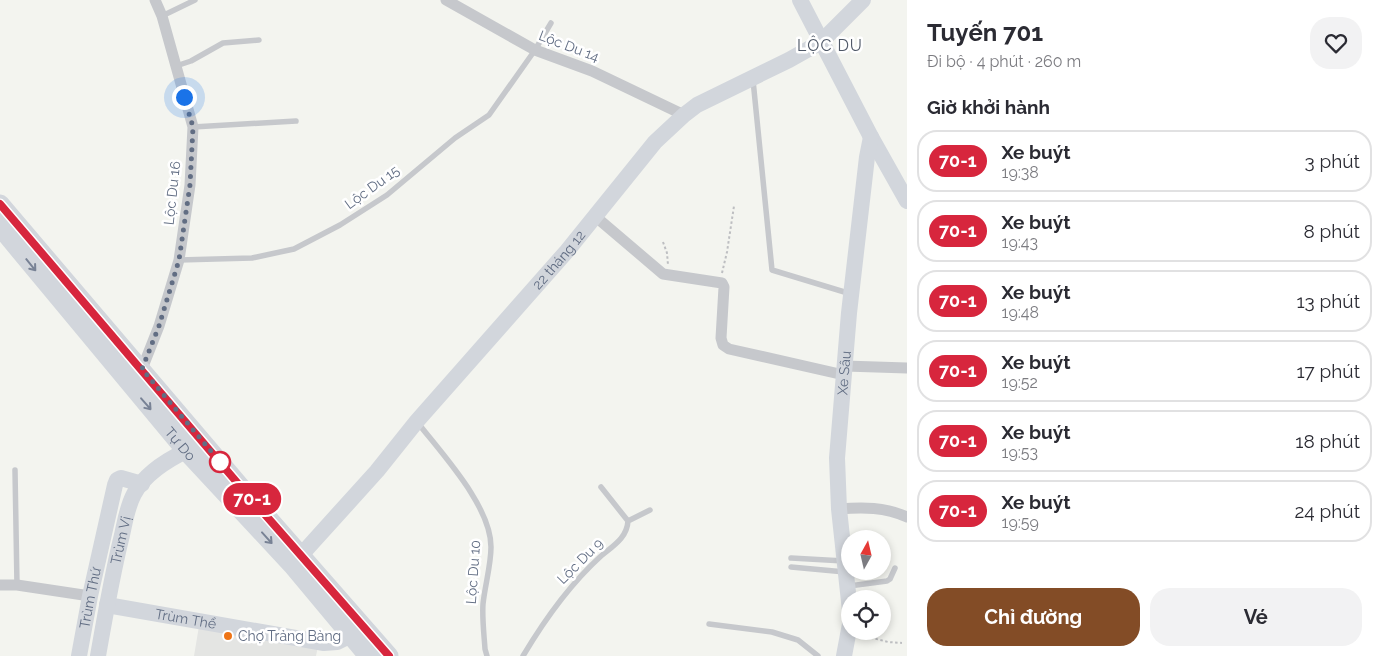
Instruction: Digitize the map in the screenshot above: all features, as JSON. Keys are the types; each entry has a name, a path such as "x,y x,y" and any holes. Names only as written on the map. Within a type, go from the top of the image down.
{"main road":[{"name":"Tự Do","path":"0,204 240,486 368,656"},
{"name":"Tự Do","path":"0,227 186,451 389,656"}],"street":[{"name":"Lộc Du 16","path":"127,381 142,369 159,326 179,260 190,185 193,127 162,16 155,0"},
{"name":"Lộc Du 14","path":"446,0 535,50 592,71 684,115"},
{"path":"800,0 907,201"},
{"name":"22 tháng 12","path":"296,560 377,471 417,421 596,217 656,142 697,105 789,60 821,42 863,0"},
{"name":"Xe Sâu","path":"841,530 837,458 851,294 871,136"},
{"path":"596,217 656,270 668,275 722,283 724,287 721,338 723,345 729,349 845,370 907,368"},
{"name":"Trùm Vị","path":"98,656 118,550 134,493 153,471 186,451"},
{"name":"Trùm Thứ","path":"80,656 90,596 115,485 121,478 142,484"},
{"path":"839,509 872,507 889,510 907,517"},
{"path":"0,585 17,585 90,596"},
{"name":"Trùm Thể","path":"107,605 324,644 337,642 351,635"},
{"path":"844,656 847,640"}],"lane":[{"path":"162,16 195,0"},
{"name":"Lộc Du 15","path":"179,260 252,258 294,250 340,225 387,195 455,138 489,115 535,50 551,23"},
{"path":"176,66 191,61 223,43 260,40"},
{"path":"753,78 772,270 851,294"},
{"path":"193,127 296,121"},
{"name":"Lộc Du 10","path":"417,421 466,484 488,528 491,546 483,606 487,656"},
{"path":"15,470 17,585"},
{"path":"601,486 628,521 650,510"},
{"name":"Lộc Du 9","path":"523,656 541,626 560,600 594,562 625,535 628,521"},
{"path":"791,558 841,572"},
{"path":"791,567 841,573"},
{"path":"891,578 895,568"},
{"path":"709,624 772,632 798,640 818,656"}],"path":[{"path":"722,283 723,264 727,252 734,206"},
{"path":"663,242 668,260 668,275"},
{"path":"883,640 902,642"}],"shaded area":[{"name":"Chợ Trảng Bàng","path":"199,626 318,646 316,656 194,656"}],"bus line":[{"name":"70-1","path":"0,204 240,486 389,656"}],"place":[{"name":"Chợ Trảng Bàng","path":"228,636"}],"district":[{"name":"LỘC DU","path":"830,45"}],"route":[{"path":"184,97 193,127 190,185 179,260 159,326 142,369 220,462"}]}
